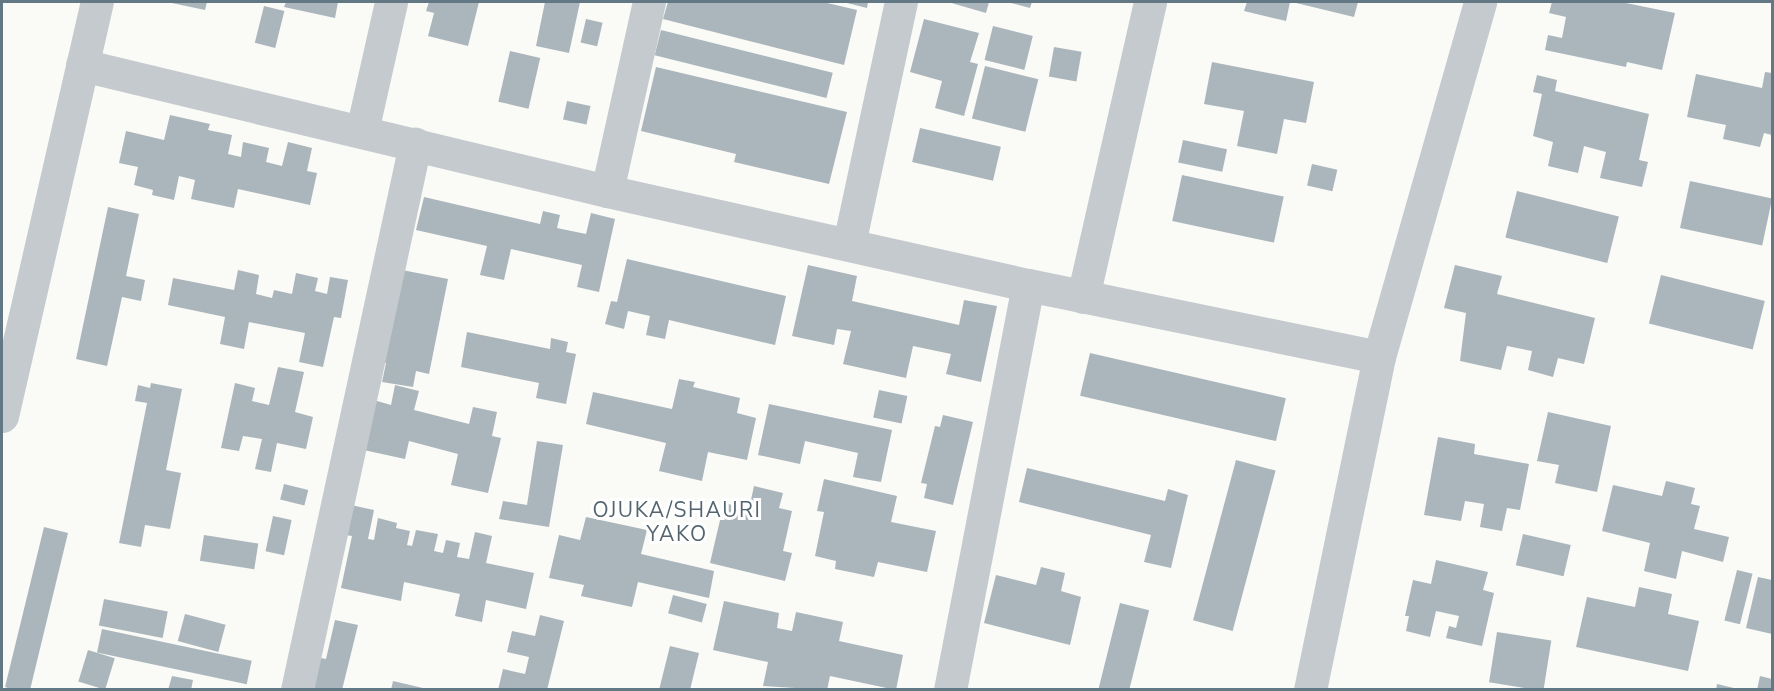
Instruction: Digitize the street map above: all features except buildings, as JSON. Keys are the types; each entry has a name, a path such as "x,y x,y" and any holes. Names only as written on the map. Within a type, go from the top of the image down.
{"street":[{"path":"2,416 97,2"},
{"path":"362,131 391,2"},
{"path":"607,191 649,2"},
{"path":"849,244 901,2"},
{"path":"1083,297 1150,2"},
{"path":"1310,690 1379,357 1480,2"},
{"path":"82,65 607,191 1083,297 1379,357"},
{"path":"297,690 415,144"},
{"path":"950,690 1028,285"}],"district":[{"name":"OJUKA/SHAURI YAKO","path":"677,522"}]}
